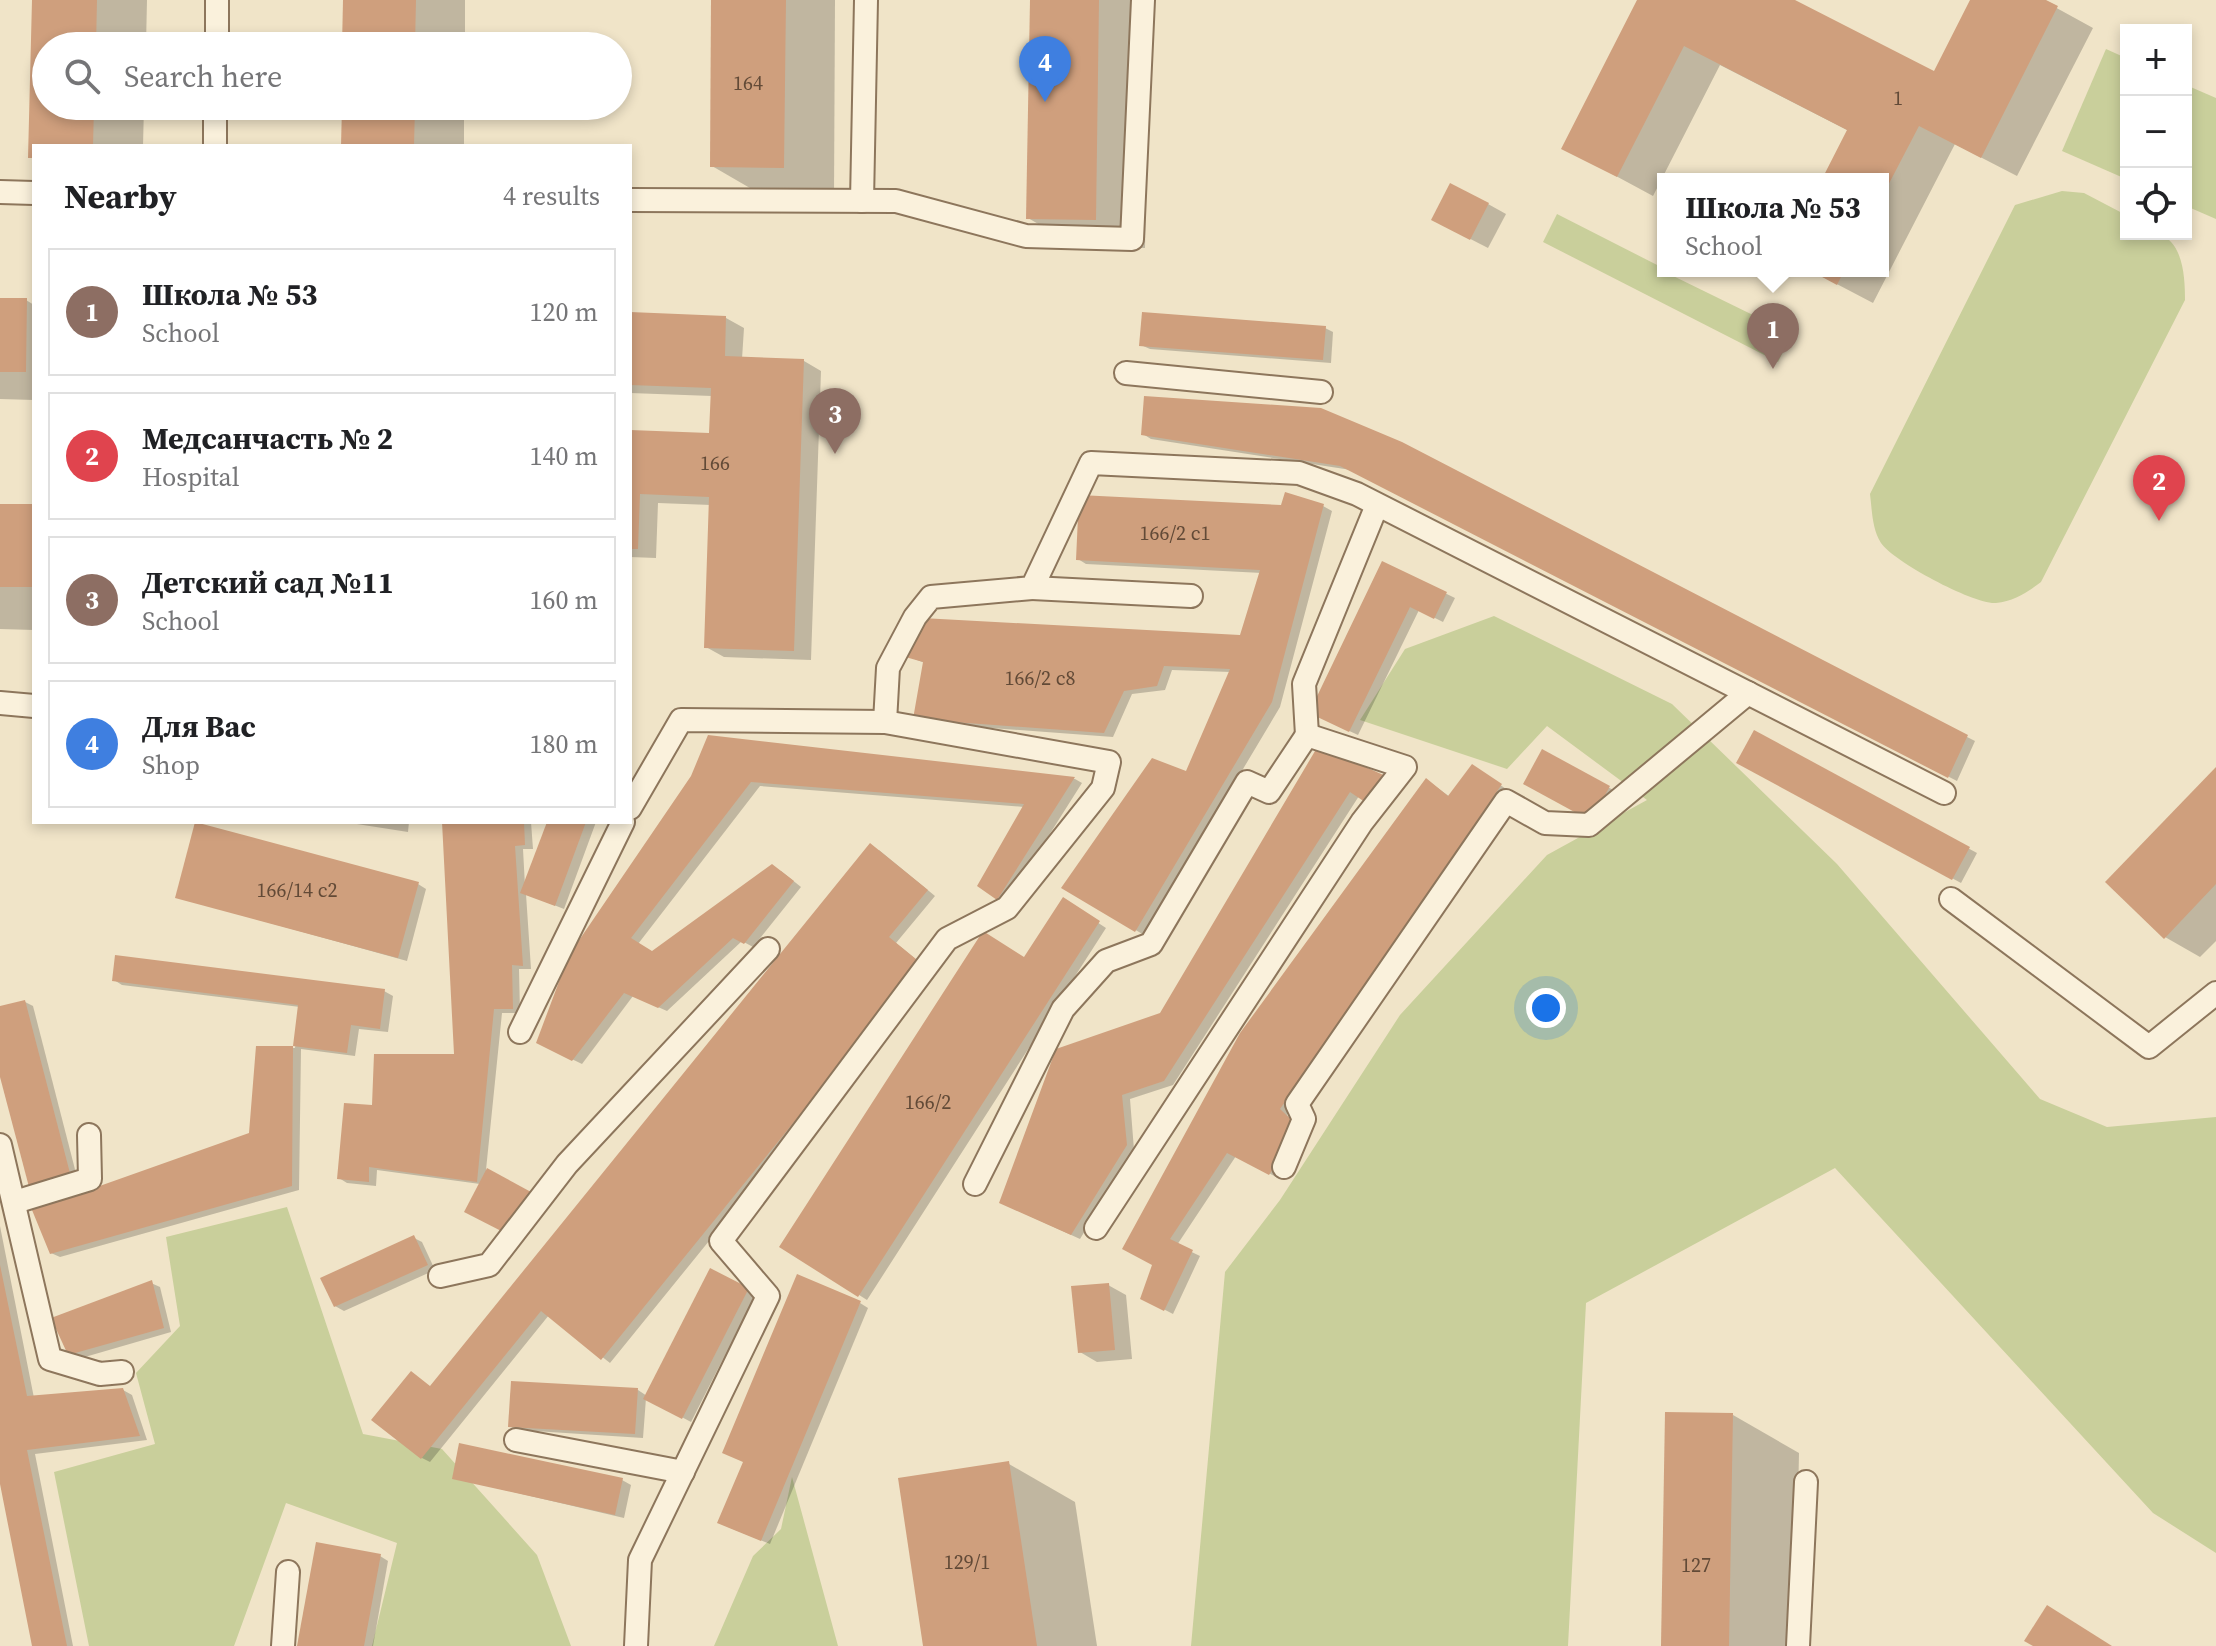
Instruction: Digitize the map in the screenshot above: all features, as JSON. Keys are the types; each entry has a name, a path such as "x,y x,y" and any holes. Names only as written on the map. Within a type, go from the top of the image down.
{"lane":[{"path":"217,0 217,32"},
{"path":"862,201 866,0"},
{"path":"632,200 896,201 1026,236 1132,239 1143,0"},
{"path":"215,120 215,144"},
{"path":"0,192 32,193"},
{"path":"1126,373 1321,392"},
{"path":"1032,588 1091,463 1299,473 1377,505 1944,793"},
{"path":"975,1184 1063,1009 1106,961 1151,944 1247,782 1269,792 1307,735 1304,684 1377,505"},
{"path":"885,722 888,668 915,617 931,597 1032,588 1191,596"},
{"path":"1284,1167 1304,1119 1297,1104 1506,801 1545,823 1589,825 1748,693"},
{"path":"0,703 32,706"},
{"path":"632,805 681,720 885,722 1109,762 1103,788 1007,908 947,939 721,1241 768,1296 640,1560 636,1646"},
{"path":"1096,1228 1362,822 1405,767 1307,735"},
{"path":"520,1032 622,824"},
{"path":"1951,899 2149,1047 2216,993"},
{"path":"440,1276 489,1265 567,1164 768,949"},
{"path":"15,1202 90,1179 89,1135"},
{"path":"0,1145 50,1359 100,1374 122,1372"},
{"path":"516,1440 683,1472"},
{"path":"1798,1646 1806,1482"},
{"path":"283,1646 288,1572"}],"green space":[{"path":"2106,49 2120,55 2120,176 2062,151"},
{"path":"2192,88 2216,98 2216,219 2192,209"},
{"path":"2062,191 2084,193 2120,212 2120,240 2169,240 2173,244 2181,262 2185,300 2041,582 2026,593 1996,603 1971,597 1936,581 1889,551 1876,532 1870,494 2015,205"},
{"path":"1557,214 1657,265 1657,277 1675,277 1792,334 1778,362 1543,242"},
{"path":"1494,616 1672,704 1837,864 2040,1099 2107,1127 2216,1117 2216,1553 2153,1513 1835,1168 1586,1303 1568,1646 1191,1646 1225,1272 1280,1200 1400,1015 1547,855 1647,800 1547,726 1507,769 1360,720 1405,649"},
{"path":"287,1207 363,1434 442,1449 537,1555 571,1646 372,1646 397,1543 286,1503 234,1646 89,1646 54,1472 155,1444 136,1373 180,1326 166,1237"},
{"path":"792,1477 838,1646 714,1646 753,1556 781,1529"}],"building":[{"path":"32,0 97,0 96,32 32,32 32,120 94,120 93,144 32,144 32,158 28,158"},
{"path":"343,0 416,0 415,32 342,32"},
{"path":"711,0 786,0 784,168 710,167"},
{"path":"1030,0 1099,0 1096,220 1026,219"},
{"path":"1637,0 1795,0 1934,71 1970,0 2046,0 2058,6 1981,158 1919,126 1889,184 1889,173 1825,173 1847,130 1684,46 1617,177 1561,149"},
{"path":"342,120 415,120 414,144 341,144"},
{"path":"1450,183 1489,203 1470,240 1431,220"},
{"path":"1822,277 1841,277 1837,285"},
{"path":"0,298 27,298 26,372 0,372"},
{"path":"632,312 726,316 725,356 804,359 794,651 704,648 709,497 640,494 638,549 632,549 632,430 709,433 711,388 632,385"},
{"path":"1142,312 1326,326 1323,360 1139,346"},
{"path":"1144,396 1321,408 1402,442 1968,735 1948,778 1340,466 1141,435"},
{"path":"1285,492 1324,504 1272,702 1135,932 1061,888 1152,758 1186,771 1230,669 1164,666 1157,686 1124,691 1104,733 913,719 923,662 902,656 922,618 1240,635 1260,570 1076,560 1079,495 1281,505"},
{"path":"0,504 32,504 32,587 0,587"},
{"path":"1382,561 1447,592 1434,619 1410,607 1349,732 1309,713"},
{"path":"1754,730 1970,847 1952,880 1736,763"},
{"path":"708,735 1075,777 997,900 977,886 1024,804 751,782 631,938 652,951 772,864 794,881 744,944 733,938 658,1008 624,993 572,1061 536,1043 569,955 691,776"},
{"path":"1318,746 1388,777 1368,804 1350,792 1164,1081 1122,1095 1127,1145 1071,1235 999,1203 1056,1049 1160,1013"},
{"path":"1542,749 1610,786 1591,821 1523,784"},
{"path":"1472,764 1502,784 1280,1109 1299,1127 1269,1175 1227,1153 1170,1239 1193,1250 1164,1311 1140,1299 1152,1265 1122,1249 1240,1033 1426,778 1448,796"},
{"path":"2216,767 2216,884 2164,939 2105,882"},
{"path":"194,824 419,882 398,958 175,898"},
{"path":"442,824 524,824 525,845 515,846 523,966 512,965 513,1009 494,1009 477,1182 369,1167 369,1182 337,1179 344,1103 372,1105 374,1054 454,1054"},
{"path":"546,824 585,824 555,906 520,893"},
{"path":"870,843 928,890 889,937 922,964 601,1360 541,1311 421,1459 371,1420 411,1371 430,1386"},
{"path":"1063,897 1100,921 858,1297 779,1247 983,931 1024,957"},
{"path":"115,955 385,989 380,1029 351,1025 347,1053 293,1046 298,1005 112,981"},
{"path":"25,1000 71,1177 29,1187 0,1077 0,1006"},
{"path":"256,1046 293,1046 292,1186 50,1254 32,1210 249,1133"},
{"path":"487,1168 531,1192 509,1235 464,1212"},
{"path":"414,1235 428,1265 334,1307 320,1278"},
{"path":"0,1265 27,1396 123,1388 140,1436 27,1450 67,1646 32,1646 0,1484"},
{"path":"710,1268 749,1288 682,1419 643,1399"},
{"path":"797,1274 861,1301 761,1541 717,1523 743,1462 722,1453"},
{"path":"152,1280 164,1328 68,1355 51,1318"},
{"path":"1109,1283 1115,1350 1078,1353 1071,1286"},
{"path":"511,1381 638,1388 635,1434 508,1427"},
{"path":"1665,1412 1733,1413 1729,1646 1661,1646"},
{"path":"459,1443 623,1478 615,1515 452,1479"},
{"path":"1009,1461 1037,1646 923,1646 898,1478"},
{"path":"316,1542 381,1554 364,1646 297,1646"},
{"path":"2047,1605 2112,1646 2033,1646 2024,1641"}],"place":[{"name":"Для Вас","path":"1045,102"},
{"name":"Школа № 53","path":"1773,369"},
{"name":"Детский сад №11","path":"835,454"},
{"name":"Медсанчасть № 2","path":"2159,521"}]}
